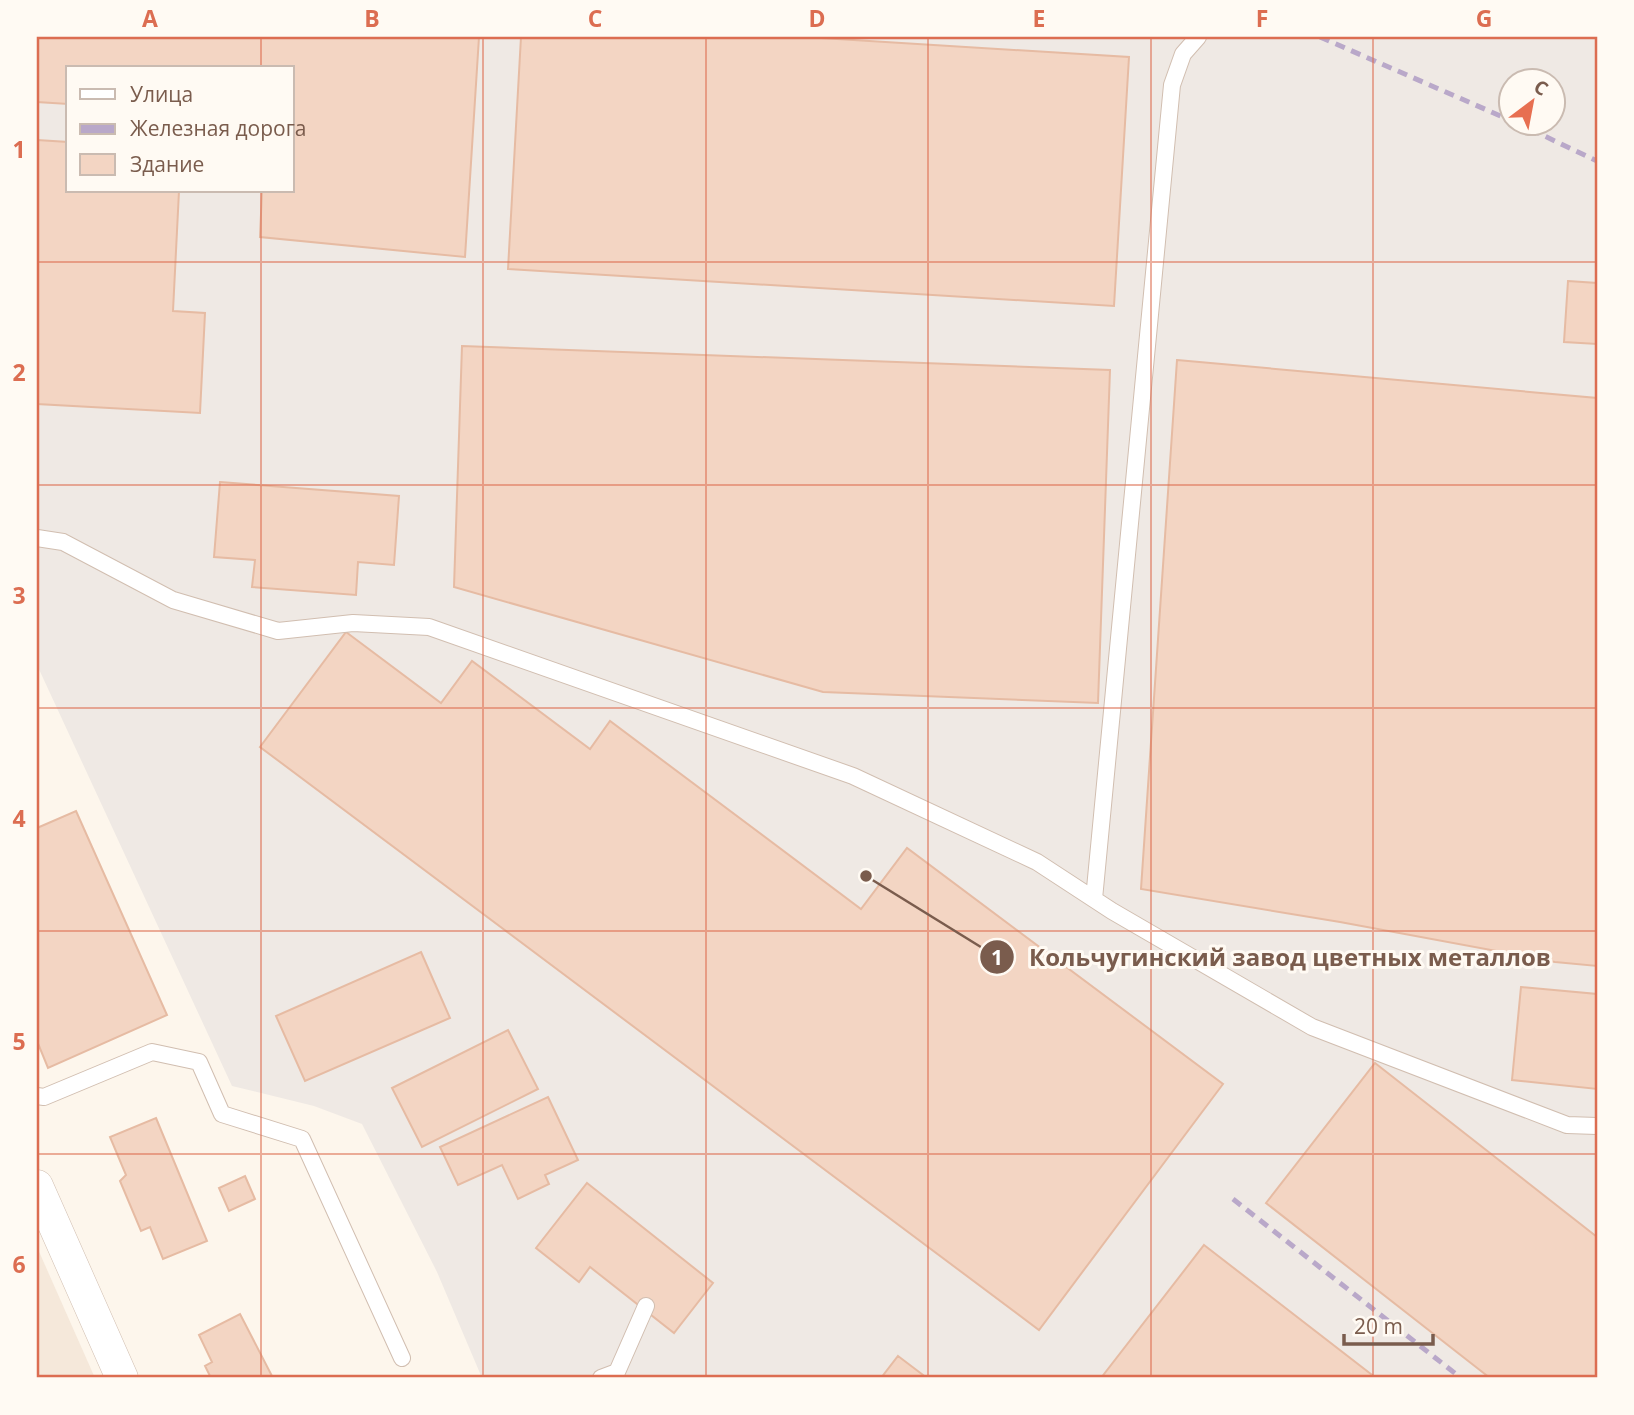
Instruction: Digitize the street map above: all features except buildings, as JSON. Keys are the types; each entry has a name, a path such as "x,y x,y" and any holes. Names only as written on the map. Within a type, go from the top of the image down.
{"street":[{"path":"37,1186 122,1378"}],"lane":[{"path":"1094,900 1172,85 1183,54 1198,37"},
{"path":"37,538 63,541 173,600 278,631 353,623 429,627 853,776 1037,862 1094,900 1312,1027 1567,1125 1597,1126"},
{"path":"37,1096 44,1097 152,1052 199,1062 222,1114 302,1139 402,1358"},
{"path":"601,1378 617,1375 646,1306"}],"shaded area":[{"path":"37,37 1597,37 1597,1378 482,1378 437,1272 362,1124 314,1106 232,1086 37,665"},
{"path":"37,1247 95,1378 37,1378"}],"railway":[{"path":"1320,37 1498,115"},
{"path":"1544,136 1597,161"},
{"path":"1233,1199 1461,1378"}],"place":[{"name":"Кольчугинский завод цветных металлов","path":"866,876"}]}
